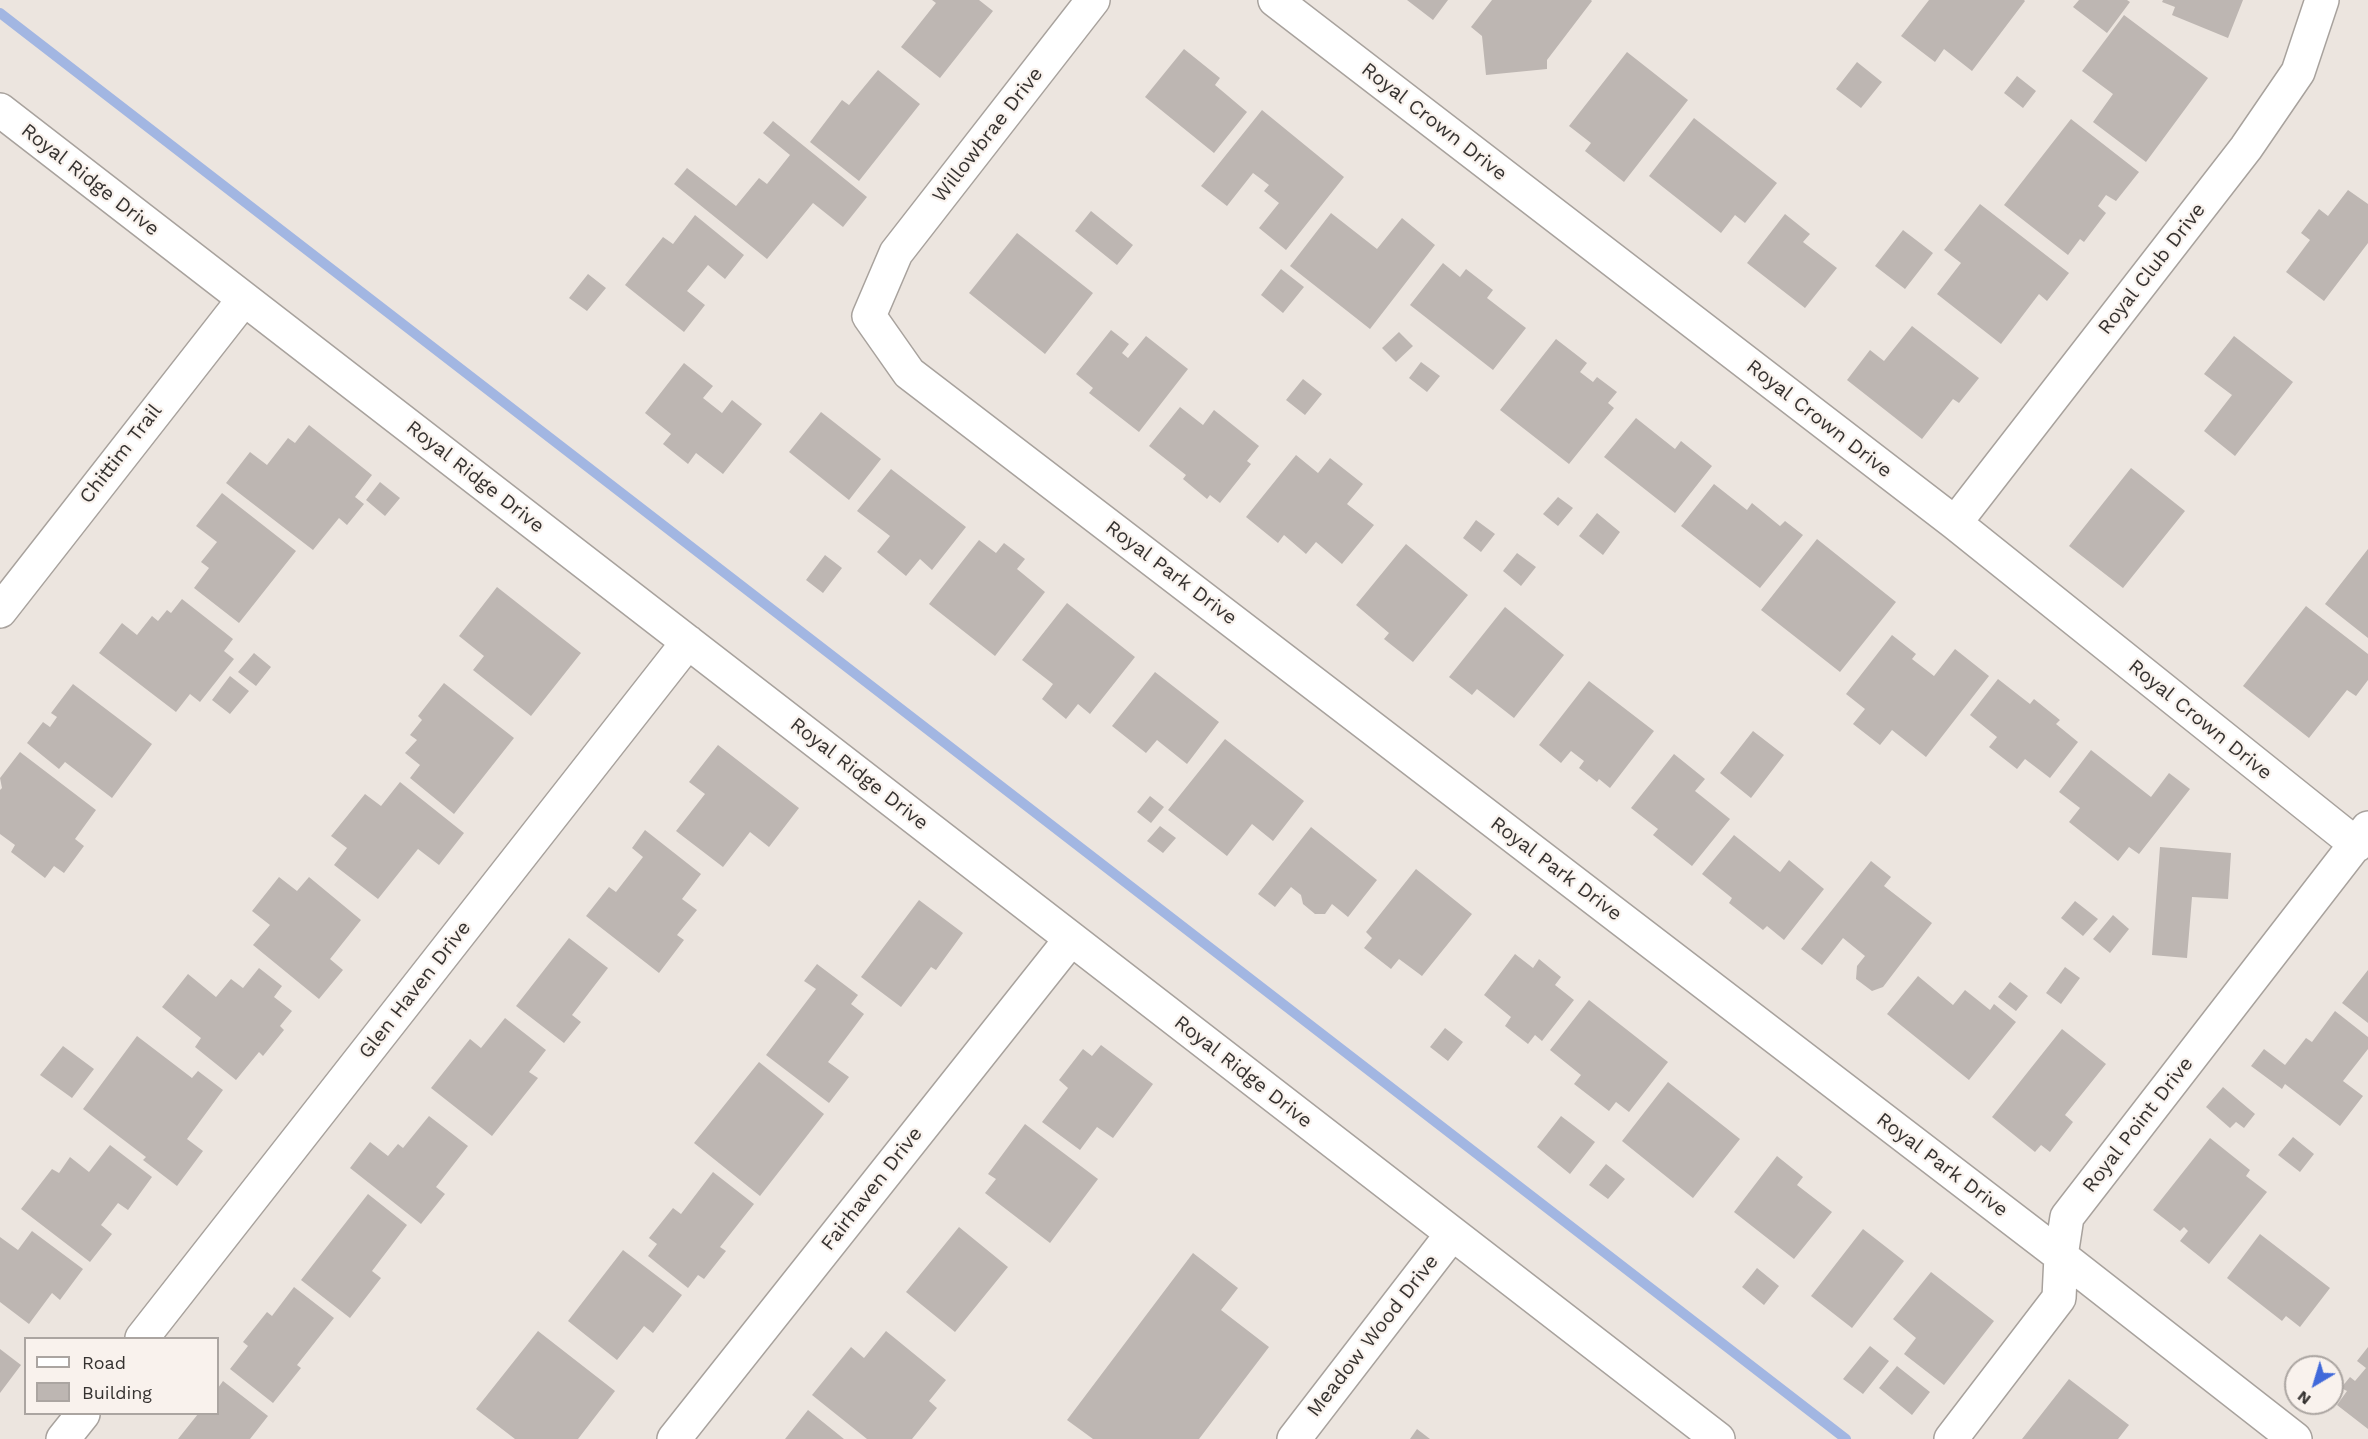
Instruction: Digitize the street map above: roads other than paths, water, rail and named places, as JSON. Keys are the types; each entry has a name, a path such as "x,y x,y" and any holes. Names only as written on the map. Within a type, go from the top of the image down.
{"street":[{"name":"Willowbrae Drive","path":"887,272 896,253 1092,0"},
{"name":"Royal Crown Drive","path":"1275,0 2362,836"},
{"name":"Royal Club Drive","path":"1955,523 2246,148 2298,72 2322,0"},
{"name":"Royal Ridge Drive","path":"0,110 1718,1439"},
{"name":"Royal Park Drive","path":"887,272 869,316 909,373 2061,1256 2295,1439"},
{"name":"Chittim Trail","path":"0,611 244,299"},
{"name":"Glen Haven Drive","path":"143,1337 688,642"},
{"name":"Royal Point Drive","path":"1951,1439 2059,1298 2061,1256 2067,1216 2362,836"},
{"name":"Fairhaven Drive","path":"674,1439 1071,939"},
{"name":"Meadow Wood Drive","path":"1294,1439 1452,1234"},
{"path":"63,1439 81,1415"}],"waterway":[{"path":"0,13 1846,1439"}]}
